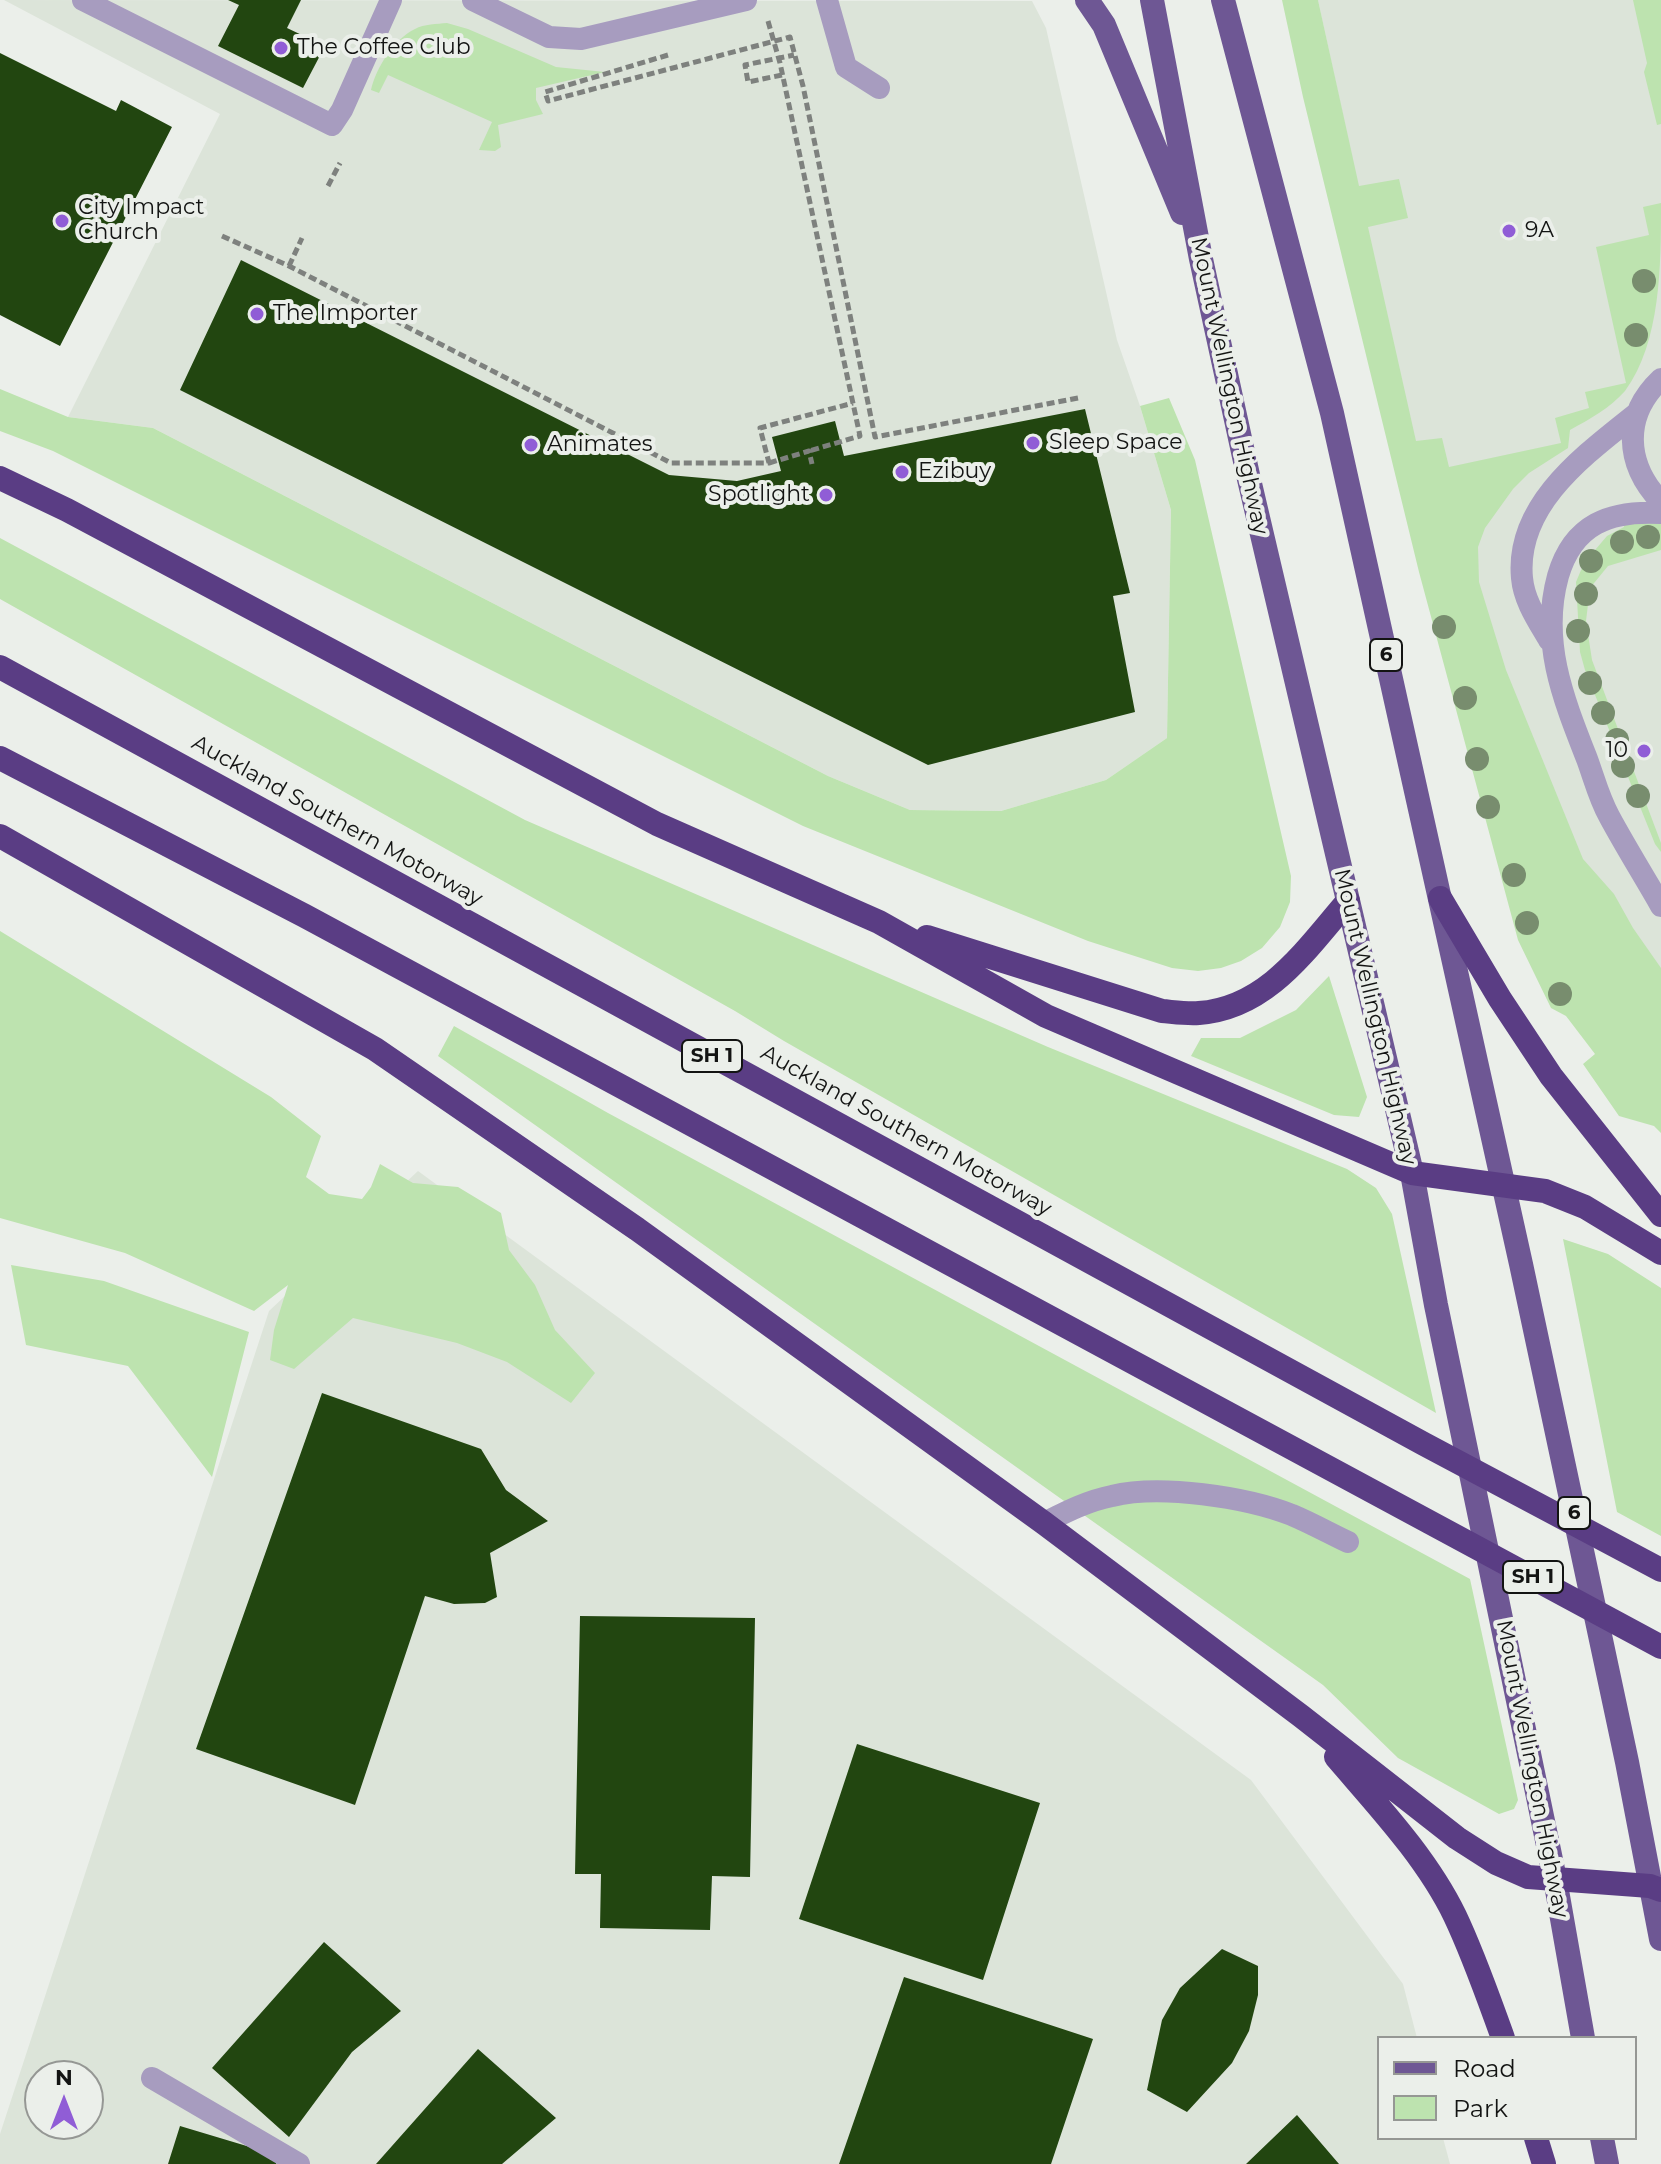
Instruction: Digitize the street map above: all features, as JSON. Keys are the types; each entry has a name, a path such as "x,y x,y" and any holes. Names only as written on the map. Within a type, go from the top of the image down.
{"highway":[{"path":"0,478 67,510 657,824 879,922 1046,1016 1412,1173 1545,1191 1585,1207 1661,1253"},
{"name":"Auckland Southern Motorway","path":"0,667 1424,1444 1661,1570"},
{"name":"SH 1","path":"0,758 305,916 1652,1642"},
{"path":"0,836 375,1049 676,1256 1044,1523 1457,1838 1496,1863 1528,1877 1656,1888"},
{"path":"1440,898 1500,999 1551,1076 1661,1215"},
{"path":"879,922 1150,1008 1199,1013 1235,1006 1282,978 1348,901"},
{"path":"1301,1716 1368,1795 1432,1878 1454,1914 1502,2036"},
{"path":"1537,2140 1544,2164"}],"main road":[{"path":"1087,0 1104,25 1201,259"},
{"name":"Mount Wellington Highway","path":"1152,0 1201,259 1251,490 1412,1173 1436,1305 1555,1879 1583,2036"},
{"name":"6","path":"1223,0 1332,413 1656,1888 1661,1939"},
{"path":"1602,2140 1607,2164"}],"lane":[{"path":"83,0 332,125 342,110 391,0"},
{"path":"473,0 549,37 581,39 746,0"},
{"path":"827,0 846,67 879,88"},
{"path":"1552,645 1529,605 1522,579 1523,552 1534,516 1559,480 1637,413 1661,367"},
{"path":"1637,413 1632,436 1635,461 1644,482 1661,502"},
{"path":"1661,513 1639,512 1610,517 1579,534 1564,554 1551,603 1552,645 1563,698 1607,813 1661,906"},
{"path":"1044,1523 1101,1498 1155,1491 1204,1495 1275,1510 1348,1542"},
{"path":"152,2078 299,2164"}],"path":[{"path":"222,236 289,266 671,463 769,463 860,436 780,63 766,13"},
{"path":"679,52 545,92 548,101 790,37 875,437 1078,398"},
{"path":"782,75 748,82 745,65 794,55"},
{"path":"328,186 340,163"},
{"path":"289,266 302,238"},
{"path":"769,463 760,428 853,403"},
{"path":"809,451 812,464"}],"shaded area":[{"path":"4,0 1032,1 1046,28 1117,340 1171,510 1167,738 1106,780 1001,811 910,810 828,776 153,428 68,417 220,114"},
{"path":"1318,0 1661,0 1661,1070 1471,710"},
{"path":"418,1171 1251,1780 1403,1984 1416,2036 1377,2036 1377,2140 1444,2140 1450,2164 0,2164 0,2134 24,2061 24,2140 104,2140 104,2060 24,2060 269,1311"}],"green space":[{"path":"1282,0 1318,0 1359,186 1399,179 1408,218 1368,227 1416,441 1442,438 1449,467 1561,443 1555,418 1589,408 1585,392 1626,383 1596,247 1649,235 1643,207 1661,203 1656,302 1646,350 1637,371 1613,403 1570,430 1568,448 1529,473 1513,489 1485,528 1478,547 1479,582 1506,670 1583,859 1614,894 1661,968 1661,1133 1654,1126 1619,1116 1583,1064 1595,1054 1566,1016 1551,1008 1518,940 1419,572"},
{"path":"1633,0 1661,0 1661,124 1657,125 1644,72 1647,63"},
{"path":"447,23 556,67 605,72 536,88 536,100 543,114 498,125 501,147 495,151 479,150 492,122 388,75 379,93 371,90 382,64 400,40 419,27"},
{"path":"0,389 68,417 153,428 828,776 910,810 1001,811 1106,780 1167,738 1171,510 1140,406 1169,398 1195,460 1291,876 1290,902 1280,927 1262,948 1241,961 1198,971 1172,968 1088,941 803,826 53,451 0,431"},
{"path":"1652,521 1661,524 1661,550 1608,566 1590,588 1586,621 1592,660 1661,843 1661,852 1655,844 1585,670 1580,652 1576,582 1584,563 1607,536 1624,527 1624,524"},
{"path":"0,538 525,820 1048,1047 1347,1169 1376,1188 1392,1214 1436,1413 735,1011 0,599"},
{"path":"0,931 271,1097 321,1136 306,1177 329,1194 362,1199 371,1187 380,1164 413,1183 458,1187 501,1213 509,1250 535,1285 555,1330 595,1373 571,1403 507,1362 457,1343 353,1318 294,1369 270,1360 274,1330 288,1285 254,1311 125,1253 0,1218"},
{"path":"1329,976 1367,1097 1359,1117 1334,1115 1191,1056 1201,1038 1240,1038 1296,1010"},
{"path":"454,1026 608,1113 1470,1579 1518,1800 1514,1809 1499,1814 1398,1758 1323,1685 438,1056"},
{"path":"1563,1239 1608,1254 1661,1288 1661,1536 1617,1512"},
{"path":"11,1265 104,1281 249,1332 212,1477 128,1366 26,1345"}],"building":[{"path":"228,0 301,0 287,28 325,46 303,88 218,46 239,5"},
{"name":"City Impact Church","path":"0,53 116,111 121,100 172,127 60,346 0,315"},
{"path":"241,260 669,475 737,481 781,471 772,437 835,421 844,456 1085,409 1130,593 1113,596 1135,712 928,765 180,390"},
{"path":"322,1393 481,1449 506,1490 548,1521 490,1553 497,1597 485,1603 454,1604 425,1596 355,1805 196,1749"},
{"path":"580,1616 755,1618 750,1877 712,1876 710,1930 600,1928 601,1874 575,1874"},
{"path":"857,1744 1040,1803 983,1980 799,1919"},
{"path":"324,1942 401,2011 352,2052 289,2137 212,2068"},
{"path":"1222,1949 1258,1966 1258,1995 1249,2031 1232,2063 1187,2112 1147,2090 1162,2020 1180,1988"},
{"path":"904,1977 1093,2039 1051,2164 839,2164"},
{"path":"478,2049 556,2118 502,2164 376,2164"},
{"path":"1297,2115 1339,2164 1246,2164"},
{"path":"180,2126 280,2156 276,2164 168,2164"}],"place":[{"name":"The Coffee Club","path":"281,48"},
{"name":"City Impact Church","path":"62,221"},
{"name":"9A","path":"1509,231"},
{"name":"The Importer","path":"257,314"},
{"name":"Sleep Space","path":"1033,443"},
{"name":"Animates","path":"531,445"},
{"name":"Ezibuy","path":"902,472"},
{"name":"Spotlight","path":"826,495"},
{"name":"10","path":"1644,751"}]}
